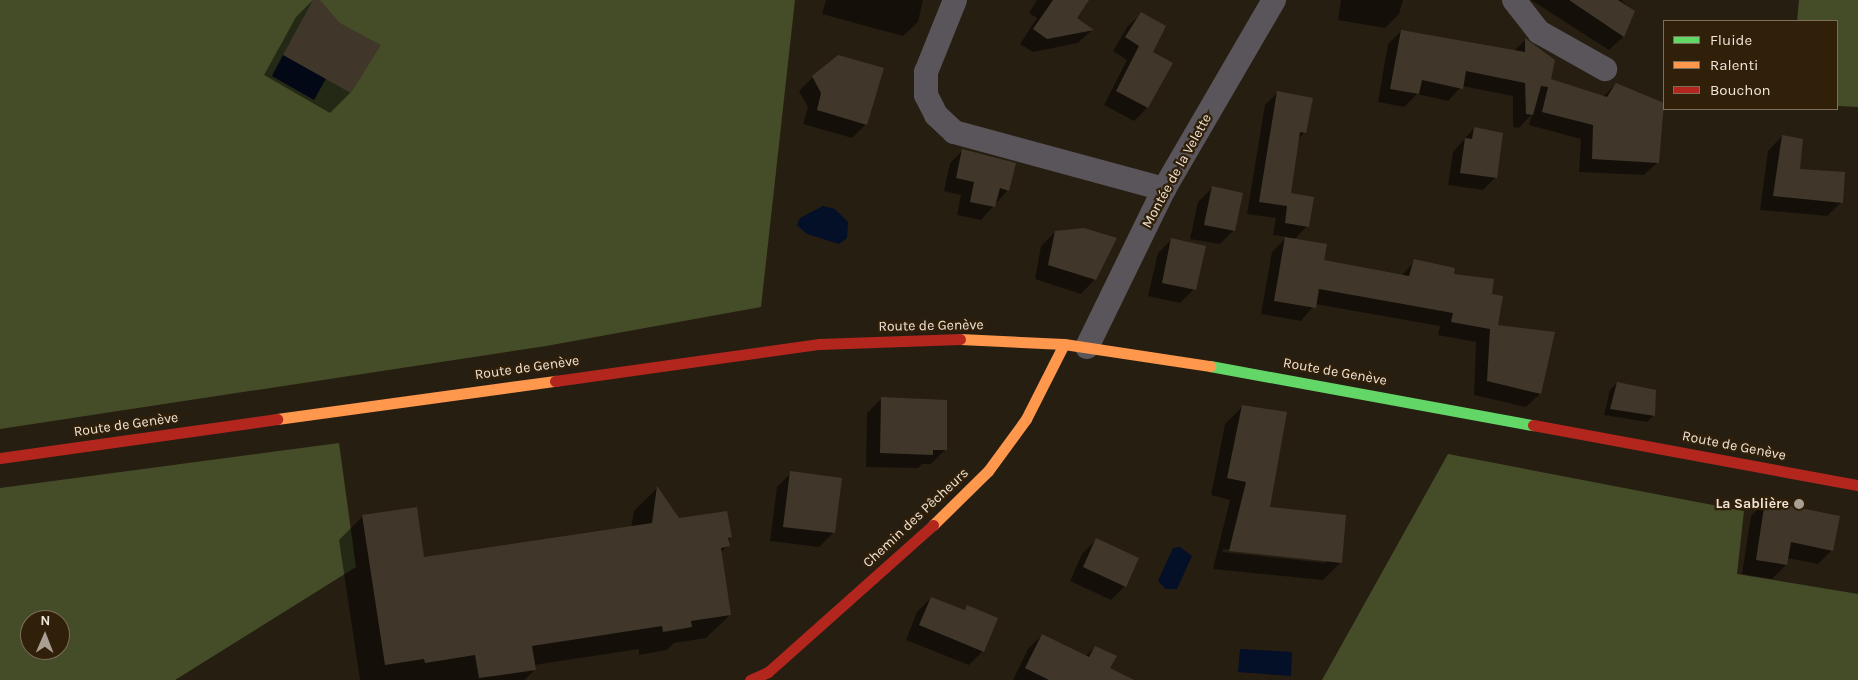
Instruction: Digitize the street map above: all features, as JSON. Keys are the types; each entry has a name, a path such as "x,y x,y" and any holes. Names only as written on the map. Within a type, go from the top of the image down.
{"main road":[{"name":"Route de Genève","path":"0,458 819,344 975,339 1075,345 1226,368 1858,485"},
{"name":"Chemin des Pêcheurs","path":"750,680 768,672 958,503 982,477 1026,419 1075,345"}],"street":[{"path":"955,0 926,72 926,95 936,115 954,132 1164,189"},
{"name":"Montée de la Velette","path":"1075,345 1274,0"},
{"path":"1514,0 1539,32 1605,69"}],"green space":[{"path":"0,0 795,0 761,307 546,346 0,429"},
{"path":"1799,0 1858,0 1858,107 1838,106 1838,20 1797,20"},
{"path":"339,443 356,567 175,680 0,680 0,488"},
{"path":"1448,454 1744,511 1737,574 1858,594 1858,680 1322,680"}],"water":[{"path":"283,55 333,66 314,100 272,76"},
{"path":"823,206 835,209 848,222 847,238 839,244 807,234 797,225 800,218"},
{"path":"1180,547 1192,556 1177,589 1166,589 1158,581 1173,548"},
{"path":"1240,649 1292,652 1291,676 1238,672"}],"building":[{"path":"313,0 320,0 340,23 381,45 351,93 283,55"},
{"path":"1053,0 1089,0 1077,18 1094,30 1047,39 1033,29"},
{"path":"1569,0 1618,0 1635,11 1624,37"},
{"path":"1141,12 1166,26 1153,52 1173,63 1148,108 1116,91 1139,46 1125,37"},
{"path":"1401,30 1525,52 1525,38 1555,60 1551,79 1607,97 1616,83 1663,103 1659,163 1592,159 1593,125 1542,112 1548,87 1541,86 1533,115 1526,114 1525,83 1466,71 1463,89 1422,80 1419,94 1390,89"},
{"path":"838,55 884,68 867,125 817,110 821,93 812,76"},
{"path":"1277,91 1313,98 1306,133 1300,132 1291,193 1314,197 1309,227 1285,223 1287,206 1259,202"},
{"path":"1474,127 1503,133 1497,178 1460,173 1465,138 1472,139"},
{"path":"1782,135 1803,139 1800,169 1845,172 1843,203 1773,196"},
{"path":"962,149 1016,163 1009,191 1000,188 995,207 970,202 974,182 956,178"},
{"path":"1212,186 1243,193 1235,231 1204,225"},
{"path":"1084,228 1117,238 1096,280 1048,265 1055,231"},
{"path":"1285,237 1327,244 1324,260 1409,276 1414,259 1455,268 1454,274 1494,279 1492,294 1503,296 1498,325 1555,332 1541,394 1487,381 1490,329 1451,322 1453,313 1319,289 1316,308 1274,301"},
{"path":"1171,238 1206,246 1196,290 1162,283"},
{"path":"1617,382 1656,390 1655,416 1610,409"},
{"path":"881,397 947,400 947,450 933,450 933,455 880,453"},
{"path":"1242,405 1287,412 1270,507 1346,515 1342,563 1229,551 1246,482 1227,478"},
{"path":"790,471 842,478 835,533 783,527"},
{"path":"657,486 679,518 727,511 732,537 728,538 730,546 721,548 731,615 691,621 692,627 663,632 662,626 532,646 536,670 479,678 475,655 425,663 424,659 385,665 362,515 417,507 424,557 652,523"},
{"path":"1765,501 1840,516 1833,551 1791,542 1787,565 1756,560"},
{"path":"1096,538 1139,558 1126,587 1083,567"},
{"path":"931,597 965,610 967,605 998,618 984,652 919,625"},
{"path":"1042,634 1089,657 1095,646 1117,656 1110,668 1134,680 1049,680 1025,668"}],"traffic: fast":[{"path":"1210,366 1533,425"}],"traffic: slow":[{"path":"960,339 1064,344 1210,366"},
{"path":"933,525 988,471 1026,419 1064,344"},
{"path":"277,419 555,381"}],"traffic: jam":[{"path":"555,381 819,344 960,339"},
{"path":"0,458 277,419"},
{"path":"1533,425 1858,485"},
{"path":"750,680 768,672 933,525"}],"place":[{"name":"La Sablière","path":"1799,504"}]}
